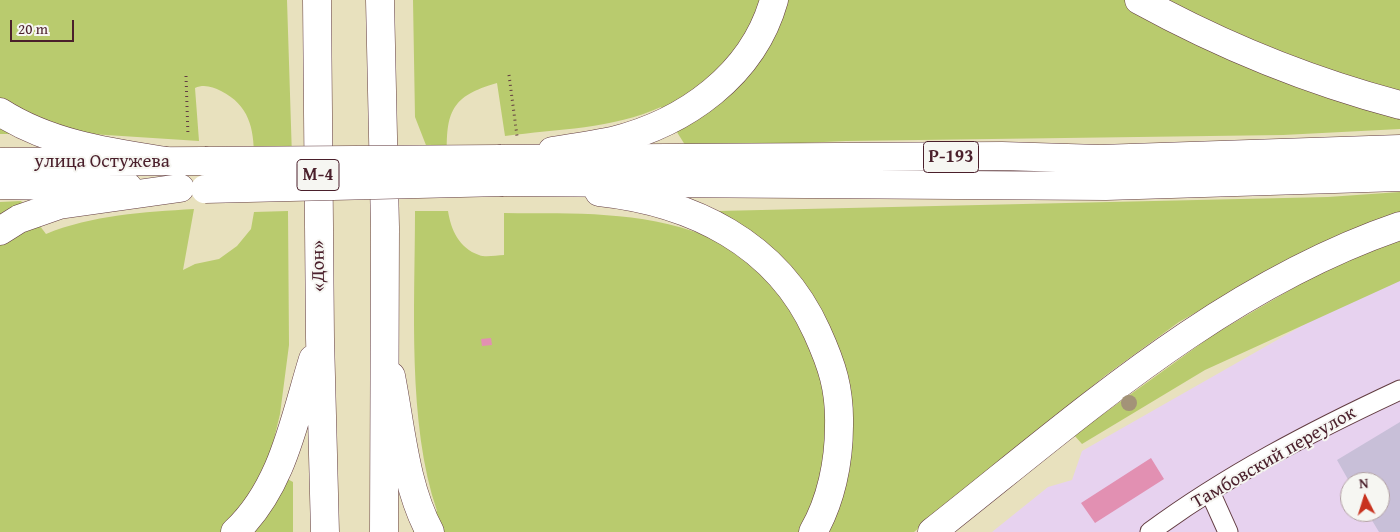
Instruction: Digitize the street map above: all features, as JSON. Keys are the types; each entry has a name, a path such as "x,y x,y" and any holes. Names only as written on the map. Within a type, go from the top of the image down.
{"main road":[{"path":"507,162 612,141 681,115 716,90 746,56 757,39 774,0"},
{"path":"1139,0 1253,56 1318,81 1400,105"},
{"name":"«Дон»","path":"316,4 320,338 325,532"},
{"path":"381,4 385,227 383,334 384,532"},
{"path":"0,112 19,124 82,146 166,162"},
{"name":"Р-193","path":"193,188 507,162 1002,156 1100,159 1400,149"},
{"name":"улица Остужева","path":"0,162 507,162"},
{"path":"507,162 692,214 740,240 763,257 785,278 802,301 816,328 833,367 838,389 838,456 826,502 813,532"},
{"name":"Р-193","path":"507,162 1106,186 1400,177"},
{"name":"улица Остужева","path":"0,185 193,188"},
{"path":"0,231 19,219 59,205 193,188"},
{"path":"932,532 1133,374 1227,310 1274,281 1374,235 1400,226"},
{"path":"383,334 409,472 424,522 430,532"},
{"path":"235,532 259,506 280,466 320,338"}],"street":[{"name":"Тамбовский переулок","path":"1150,532 1210,492 1332,422 1400,390"},
{"path":"1210,492 1228,532"}],"path":[{"path":"507,162 509,75"},
{"path":"186,76 188,136"}],"shaded area":[{"path":"1400,270 1400,532 992,532 1048,487 1072,480 1082,451"},
{"path":"1400,422 1400,532 1379,532 1373,522 1390,522 1390,472 1344,472 1337,460"}],"green space":[{"path":"0,0 287,0 292,157 254,157 253,136 244,110 230,97 212,87 205,86 195,88 199,141 91,134 0,134"},
{"path":"413,0 1400,0 1400,129 1283,135 846,141 687,148 661,107 624,120 604,124 505,136 497,83 482,88 461,100 454,108 450,117 447,157 431,158 415,117"},
{"path":"1400,192 1400,213 1294,257 1179,322 1106,375 914,532 413,532 413,526 437,511 427,476 417,402 414,324 415,211 448,211 451,225 461,243 472,252 488,256 504,255 504,213 607,215 656,222 707,236 718,211 1328,197"},
{"path":"21,201 46,234 81,222 137,213 194,209 183,270 195,264 219,259 237,246 251,229 254,212 288,211 289,345 280,414 267,468 293,482 293,532 0,532 0,202"},
{"path":"1400,240 1400,281 1205,370 1082,444 1074,435 1213,335 1302,283 1372,249"}],"building":[{"path":"491,338 492,345 482,346 481,339"},
{"path":"1151,458 1164,479 1095,523 1081,503"}]}
